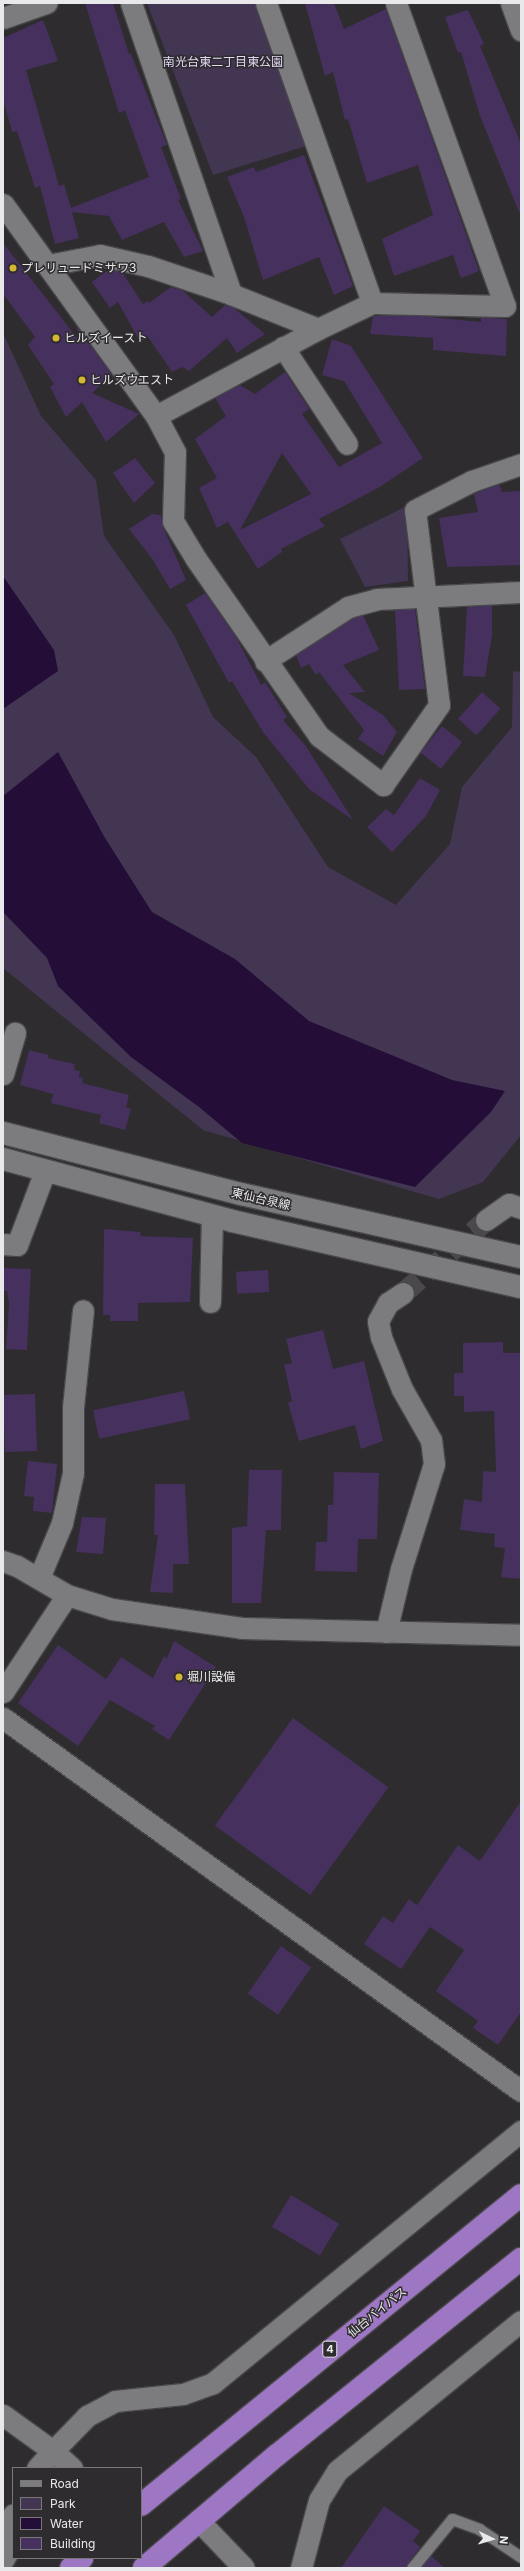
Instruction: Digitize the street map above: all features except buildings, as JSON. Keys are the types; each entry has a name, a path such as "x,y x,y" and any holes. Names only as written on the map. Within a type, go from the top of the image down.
{"highway":[{"name":"仙台バイパス","path":"142,2504 521,2195"},
{"path":"144,2568 198,2520 521,2259"},
{"path":"71,2568 81,2559"}],"street":[{"path":"131,3 231,294"},
{"path":"266,3 372,303"},
{"path":"156,416 283,347 372,303 505,306 396,3"},
{"path":"511,3 521,30"},
{"path":"3,18 41,4"},
{"path":"3,204 156,416 175,452 174,521 196,559 265,661 319,736 382,785 439,705 415,510 472,481 521,464"},
{"path":"48,265 100,255 148,266 231,294 318,329"},
{"path":"283,347 347,444"},
{"path":"265,661 348,607 377,599 521,592"},
{"path":"3,1074 15,1032"},
{"name":"東仙台泉線","path":"3,1133 241,1194 521,1257"},
{"path":"3,1159 212,1216 446,1272 521,1287"},
{"path":"3,1244 17,1245 44,1171"},
{"path":"486,1220 509,1204 521,1208"},
{"path":"210,1302 212,1216"},
{"path":"386,1632 401,1569 434,1464 431,1440 402,1389 380,1337 378,1320 388,1303 403,1293"},
{"path":"39,1578 62,1523 73,1473 74,1407 83,1311"},
{"path":"3,1561 17,1566 67,1595 112,1609 242,1628 521,1635"},
{"path":"3,1692 67,1595"},
{"path":"3,1718 521,2091"},
{"path":"38,2467 87,2416 115,2401 183,2394 213,2383 521,2131"},
{"path":"301,2568 320,2500 337,2471 521,2321"},
{"path":"3,2415 53,2451 71,2467"},
{"path":"3,2560 7,2553 12,2520"},
{"path":"198,2520 244,2568"}],"lane":[{"path":"412,2568 452,2519 479,2529 521,2557"}],"green space":[{"name":"南光台東二丁目東公園","path":"147,3 255,3 306,146 213,175"},
{"path":"3,333 41,416 96,480 104,536 174,635 213,717 256,757 328,867 396,905 450,844 462,787 512,727 513,671 521,672 521,1135 483,1182 439,1199 203,1130 3,968"},
{"path":"407,506 408,581 365,587 340,539"}],"water":[{"path":"3,576 54,650 58,671 3,709"},
{"path":"58,752 105,838 152,912 235,959 309,1021 452,1080 505,1091 491,1112 415,1187 242,1143 199,1107 131,1057 58,986 47,958 3,912 3,796"}],"tunnel":[{"path":"403,1293 486,1220"}],"place":[{"name":"プレリュードミサワ3","path":"13,268"},
{"name":"ヒルズイースト","path":"56,338"},
{"name":"ヒルズウエスト","path":"82,380"},
{"name":"堀川設備","path":"179,1677"}]}
